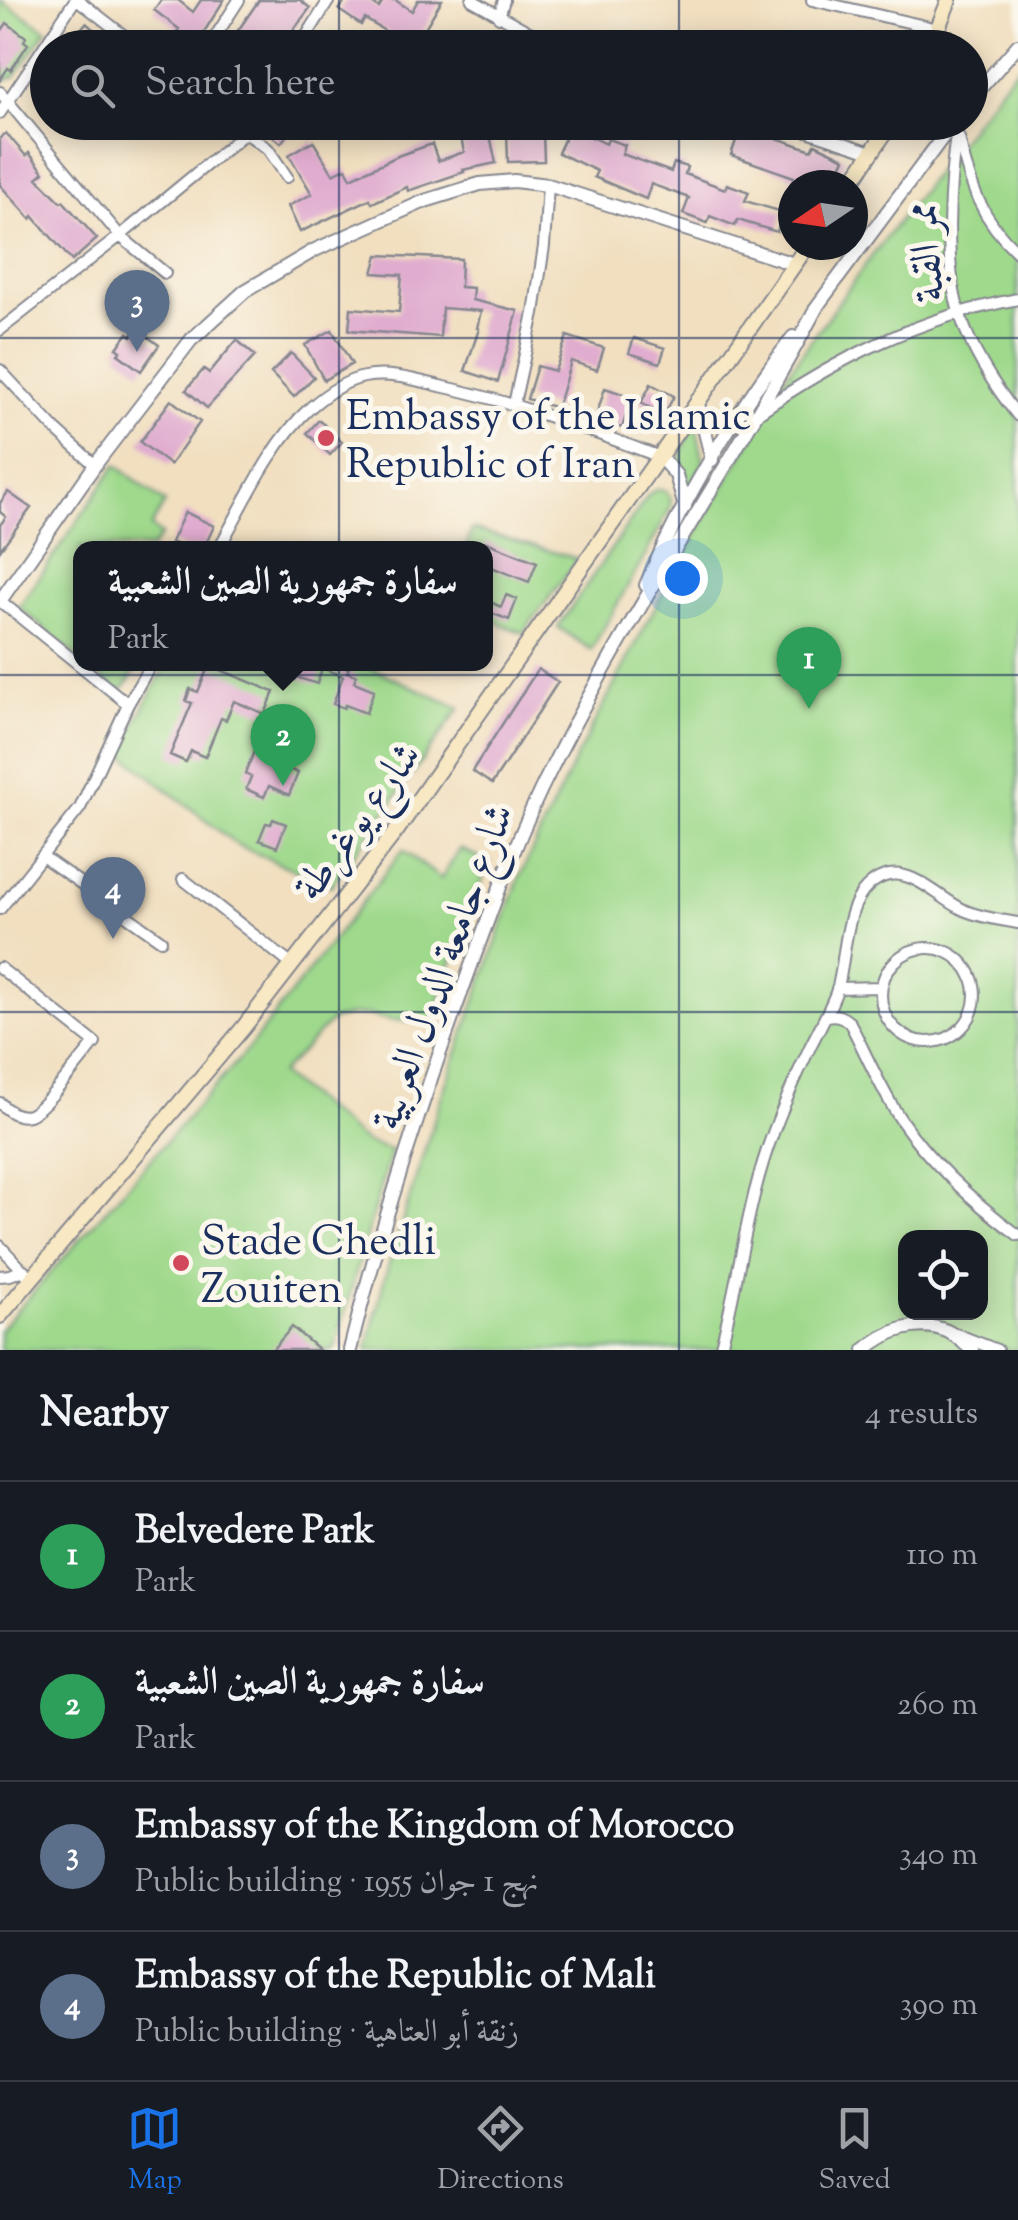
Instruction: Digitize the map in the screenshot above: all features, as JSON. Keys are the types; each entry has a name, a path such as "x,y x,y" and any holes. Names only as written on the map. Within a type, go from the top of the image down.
{"main road":[{"path":"938,29 949,0"},
{"path":"860,170 879,140"},
{"name":"شارع يوغرطة","path":"0,1316 28,1275 243,1028 396,830 797,260"}],"street":[{"path":"54,30 77,0 116,30"},
{"path":"220,30 239,0"},
{"path":"310,30 329,0"},
{"path":"472,0 524,30"},
{"path":"499,17 504,0"},
{"path":"812,0 938,29"},
{"path":"988,79 1018,45"},
{"path":"0,113 5,96 30,63"},
{"path":"5,96 30,126"},
{"path":"41,140 120,236 164,273"},
{"path":"0,330 237,140"},
{"path":"258,140 287,177"},
{"path":"835,140 871,152"},
{"name":"شارع جامعة الدول العربية","path":"631,620 685,507 770,366 944,140"},
{"name":"ممر القبة","path":"954,140 950,239 959,312 982,362 1018,416"},
{"name":"ممر القبة","path":"960,140 978,203 1001,237 1018,253"},
{"path":"73,660 0,601 95,466 191,340 245,291 315,250 425,201 480,184 514,181 548,185 794,264"},
{"path":"514,404 534,314 548,185"},
{"path":"756,414 860,350 959,312 1018,299"},
{"name":"شارع جامعة الدول العربية","path":"350,1350 417,1120 508,863 549,772 631,620 818,305"},
{"path":"0,370 95,466"},
{"path":"223,541 280,443 312,407 344,385 388,376 514,404 660,457 676,475 689,524"},
{"path":"697,400 714,483"},
{"path":"87,671 128,704"},
{"path":"0,909 80,808 147,671"},
{"path":"42,856 161,940"},
{"path":"720,1350 761,1170 796,1077 837,988 854,907 861,895 888,875 902,875 970,913 1018,924"},
{"path":"184,879 292,965"},
{"path":"942,949 957,956 968,968 975,1000 965,1025 942,1040 928,1043 914,1041 892,1026 880,1001 881,987 896,958 910,950 942,949"},
{"path":"0,968 95,1044 38,1110 20,1116 0,1104"},
{"path":"837,988 881,987"},
{"path":"826,1016 834,1014 850,1023 882,1088 919,1144 958,1184 1018,1235"},
{"path":"0,1246 28,1275"},
{"path":"0,1276 28,1275"},
{"path":"864,1350 884,1336 913,1327 950,1332 997,1350"},
{"path":"950,1332 972,1350"}],"green space":[{"path":"0,0 47,30 30,30 30,54 15,76 0,79"},
{"path":"1018,67 1018,1350 367,1350 384,1280 441,1098 519,878 577,756 672,575 789,371 960,140 988,140 988,104"},
{"path":"695,422 704,462 688,489 682,455"},
{"path":"116,465 165,503 151,527 161,535 157,541 73,541 73,653 19,607"},
{"path":"665,490 671,507 591,650 558,627 649,494"},
{"path":"472,529 578,559 523,633 493,621 493,541 468,541"},
{"path":"94,671 135,671 125,687 116,689"},
{"path":"163,671 378,671 460,708 331,886 237,845 120,752"},
{"name":"Stade Chedli Zouiten","path":"460,849 490,862 432,1022 369,1015 332,1020 280,1074 365,1142 391,1150 334,1350 0,1350 0,1330 248,1049 403,850 441,879"}],"building":[{"path":"161,0 178,0 193,12 201,0 224,0 205,30 178,30 154,10"},
{"path":"259,0 300,0 310,8 294,30 238,30"},
{"path":"346,0 367,0 379,8 384,0 395,0 412,11 418,0 442,0 424,30 383,30 365,19 361,25 339,10"},
{"path":"7,23 26,37 24,41 28,44 0,80 0,33"},
{"path":"6,133 44,172 37,178 97,239 72,261 0,185 0,138"},
{"path":"462,140 491,140 496,163 463,170 408,191 407,187 372,203 370,199 300,232 288,206 312,194 289,155 313,141 333,174 346,168 351,178 432,144 438,161 464,152"},
{"path":"507,140 543,140 544,161 508,162"},
{"path":"564,140 598,140 606,144 611,140 625,145 622,154 671,172 674,163 687,167 685,174 725,189 727,184 749,192 745,201 778,211 777,232 738,220 735,226 710,216 707,223 683,214 689,198 651,184 646,199 594,177 597,171 558,153"},
{"path":"736,140 782,140 812,150 815,144 845,158 840,170 778,171 731,155"},
{"path":"378,255 461,259 460,287 473,288 472,300 518,311 498,382 465,371 481,311 442,308 440,337 349,330 351,308 399,312 402,275 373,273"},
{"path":"137,329 159,345 141,371 118,354 121,351 117,348 128,333 132,336"},
{"path":"332,330 352,364 324,380 305,345"},
{"path":"567,336 604,348 597,370 571,361 557,408 527,399 537,366 555,371"},
{"path":"634,338 665,348 660,363 629,353"},
{"path":"237,340 255,356 207,408 186,390 204,369 209,373"},
{"path":"291,353 314,377 294,397 271,373"},
{"path":"651,384 674,396 664,415 641,403"},
{"path":"605,388 632,397 622,428 595,420"},
{"path":"171,400 200,422 170,465 140,442"},
{"path":"319,420 342,442 330,455 307,433"},
{"path":"8,492 31,508 0,550 0,525 6,517 0,512 0,503"},
{"path":"185,512 214,526 207,541 171,541"},
{"path":"493,545 537,562 529,582 493,568"},
{"path":"506,595 517,599 509,620 493,614 493,603 501,607"},
{"path":"538,669 558,682 492,784 472,771"},
{"path":"207,671 223,671 274,692 265,714 234,701 226,720 221,718 205,757 191,751 186,762 170,755 192,703 186,701 190,689 198,692"},
{"path":"285,671 321,671 317,684 283,676"},
{"path":"330,671 348,671 356,675 354,682 374,690 366,713 333,704 343,676"},
{"path":"257,744 290,758 286,768 298,773 289,795 269,786 264,797 246,789 251,777 245,774"},
{"path":"273,819 286,824 277,847 259,840 266,823 271,824"},
{"path":"292,1327 319,1350 272,1350"}],"place":[{"name":"Embassy of the Kingdom of Morocco","path":"137,352"},
{"name":"Embassy of the Islamic Republic of Iran","path":"326,438"},
{"name":"Belvedere Park","path":"809,709"},
{"name":"سفارة جمهورية الصين الشعبية","path":"283,786"},
{"name":"Embassy of the Republic of Mali","path":"113,939"},
{"name":"Stade Chedli Zouiten","path":"181,1263"}]}
